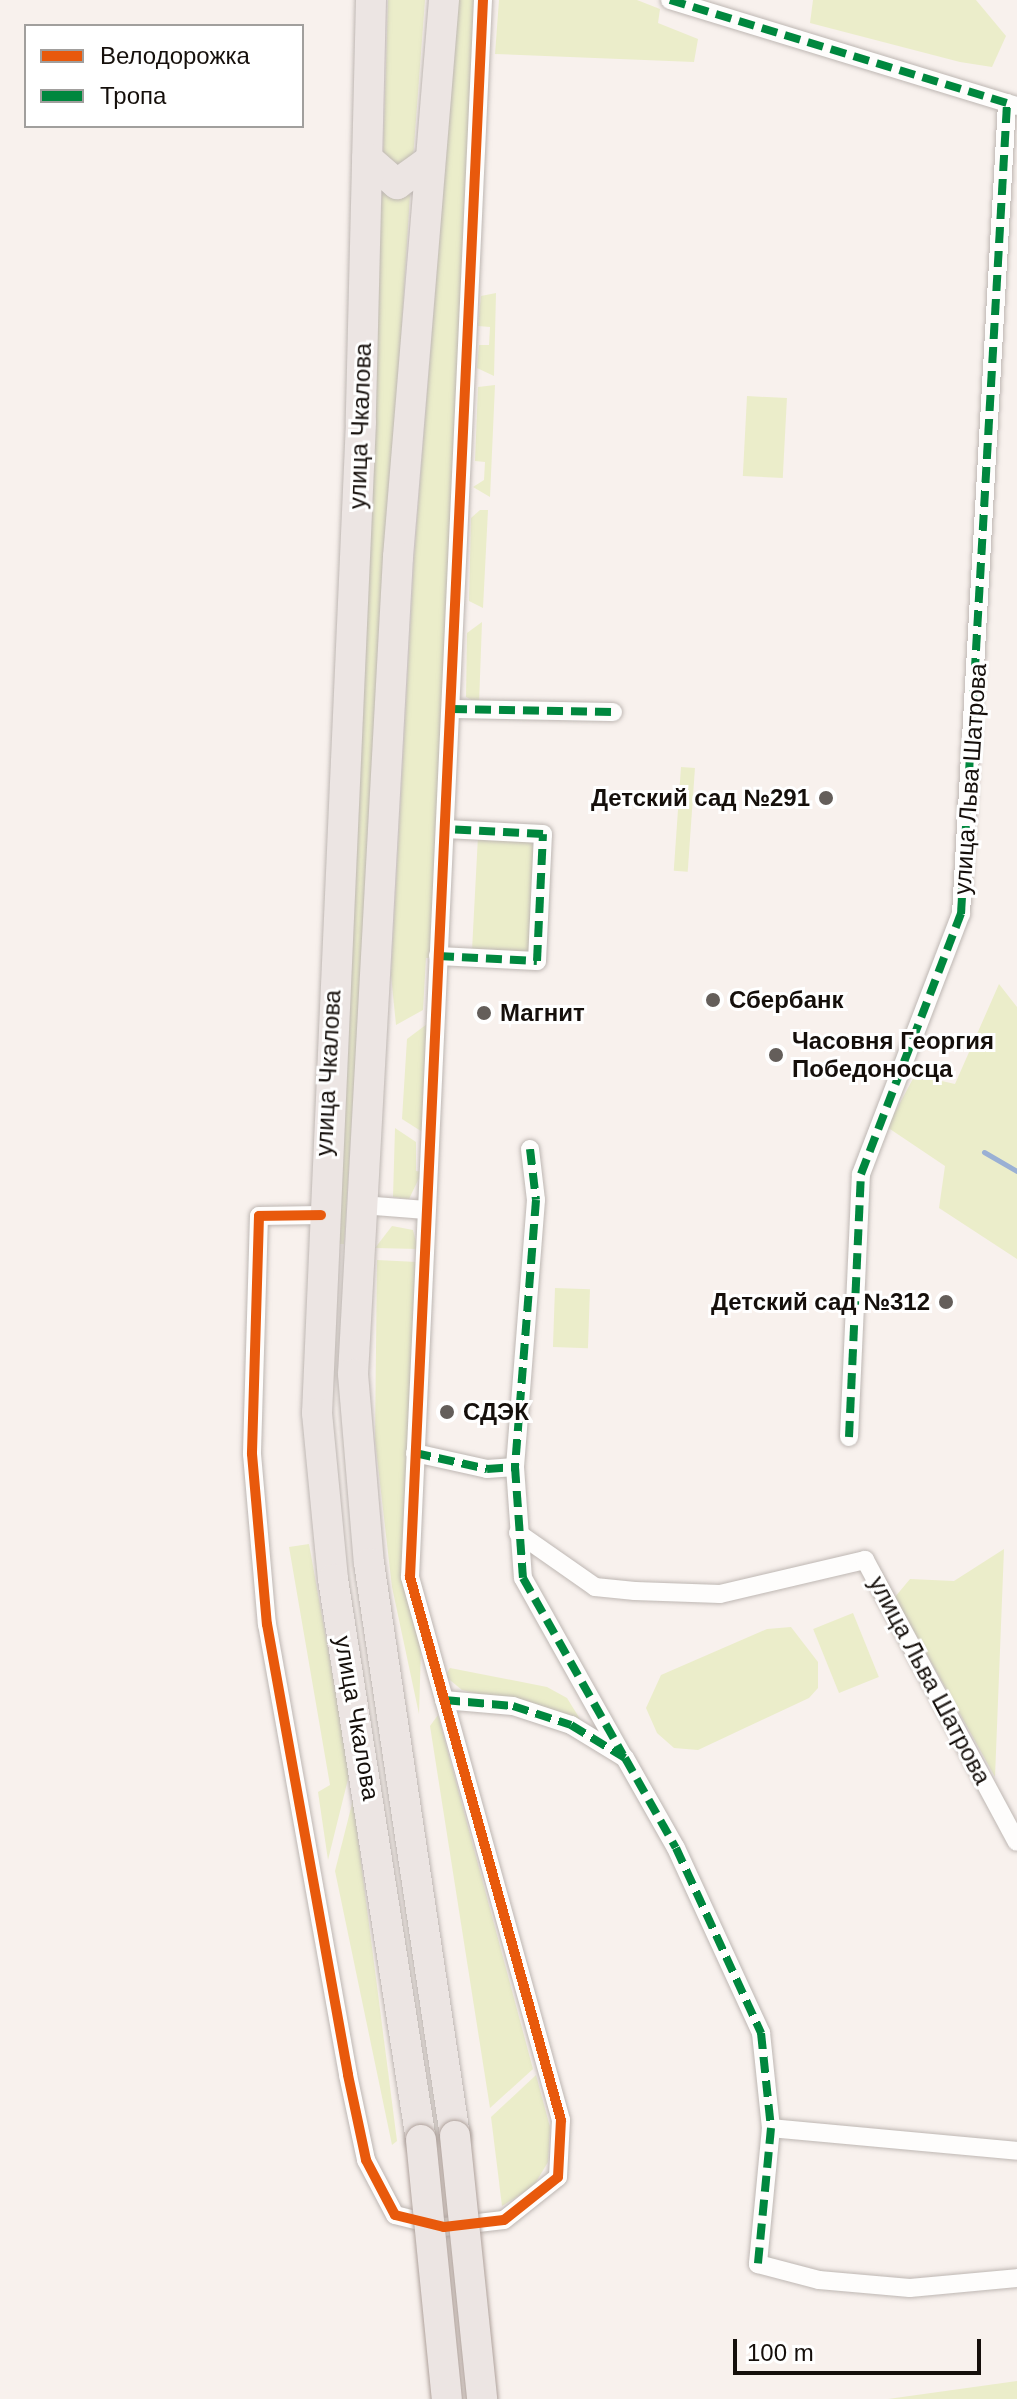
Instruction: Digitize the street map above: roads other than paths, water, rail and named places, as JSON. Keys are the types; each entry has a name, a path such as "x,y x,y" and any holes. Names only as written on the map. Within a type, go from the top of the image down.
{"main road":[{"name":"улица Чкалова","path":"371,0 356,553 321,1215 317,1413 333,1579 421,2140 447,2399"},
{"name":"улица Чкалова","path":"444,0 398,557 362,1205 357,1451 455,2136 482,2399"},
{"path":"367,158 397,184 429,161"}],"street":[{"path":"321,1215 259,1216 252,1454 267,1624 366,2160 395,2215 444,2227 504,2220 537,2199 558,2177 562,2148 561,2120 410,1577 483,0"},
{"path":"670,0 1012,105"},
{"name":"улица Льва Шатрова","path":"849,1437 861,1174 961,914 1012,105"},
{"path":"451,709 613,712"},
{"path":"438,956 537,961 543,834 445,829"},
{"path":"530,1149 536,1200 515,1467 523,1578 676,1848 761,2033 771,2128 758,2264 819,2280 910,2288 1017,2278"},
{"path":"362,1205 426,1210"},
{"path":"415,1453 487,1469 515,1467"},
{"name":"улица Льва Шатрова","path":"518,1533 595,1587 635,1591 720,1594 865,1560 1017,1842"},
{"path":"444,1700 513,1706 571,1725 625,1758"},
{"path":"771,2128 1017,2151"}],"waterway":[{"path":"984,1152 1017,1171"}],"place":[{"name":"Детский сад №291","path":"826,798"},
{"name":"Сбербанк","path":"713,1000"},
{"name":"Магнит","path":"484,1013"},
{"name":"Часовня Георгия Победоносца","path":"776,1055"},
{"name":"Детский сад №312","path":"946,1302"},
{"name":"СДЭК","path":"447,1412"}]}
